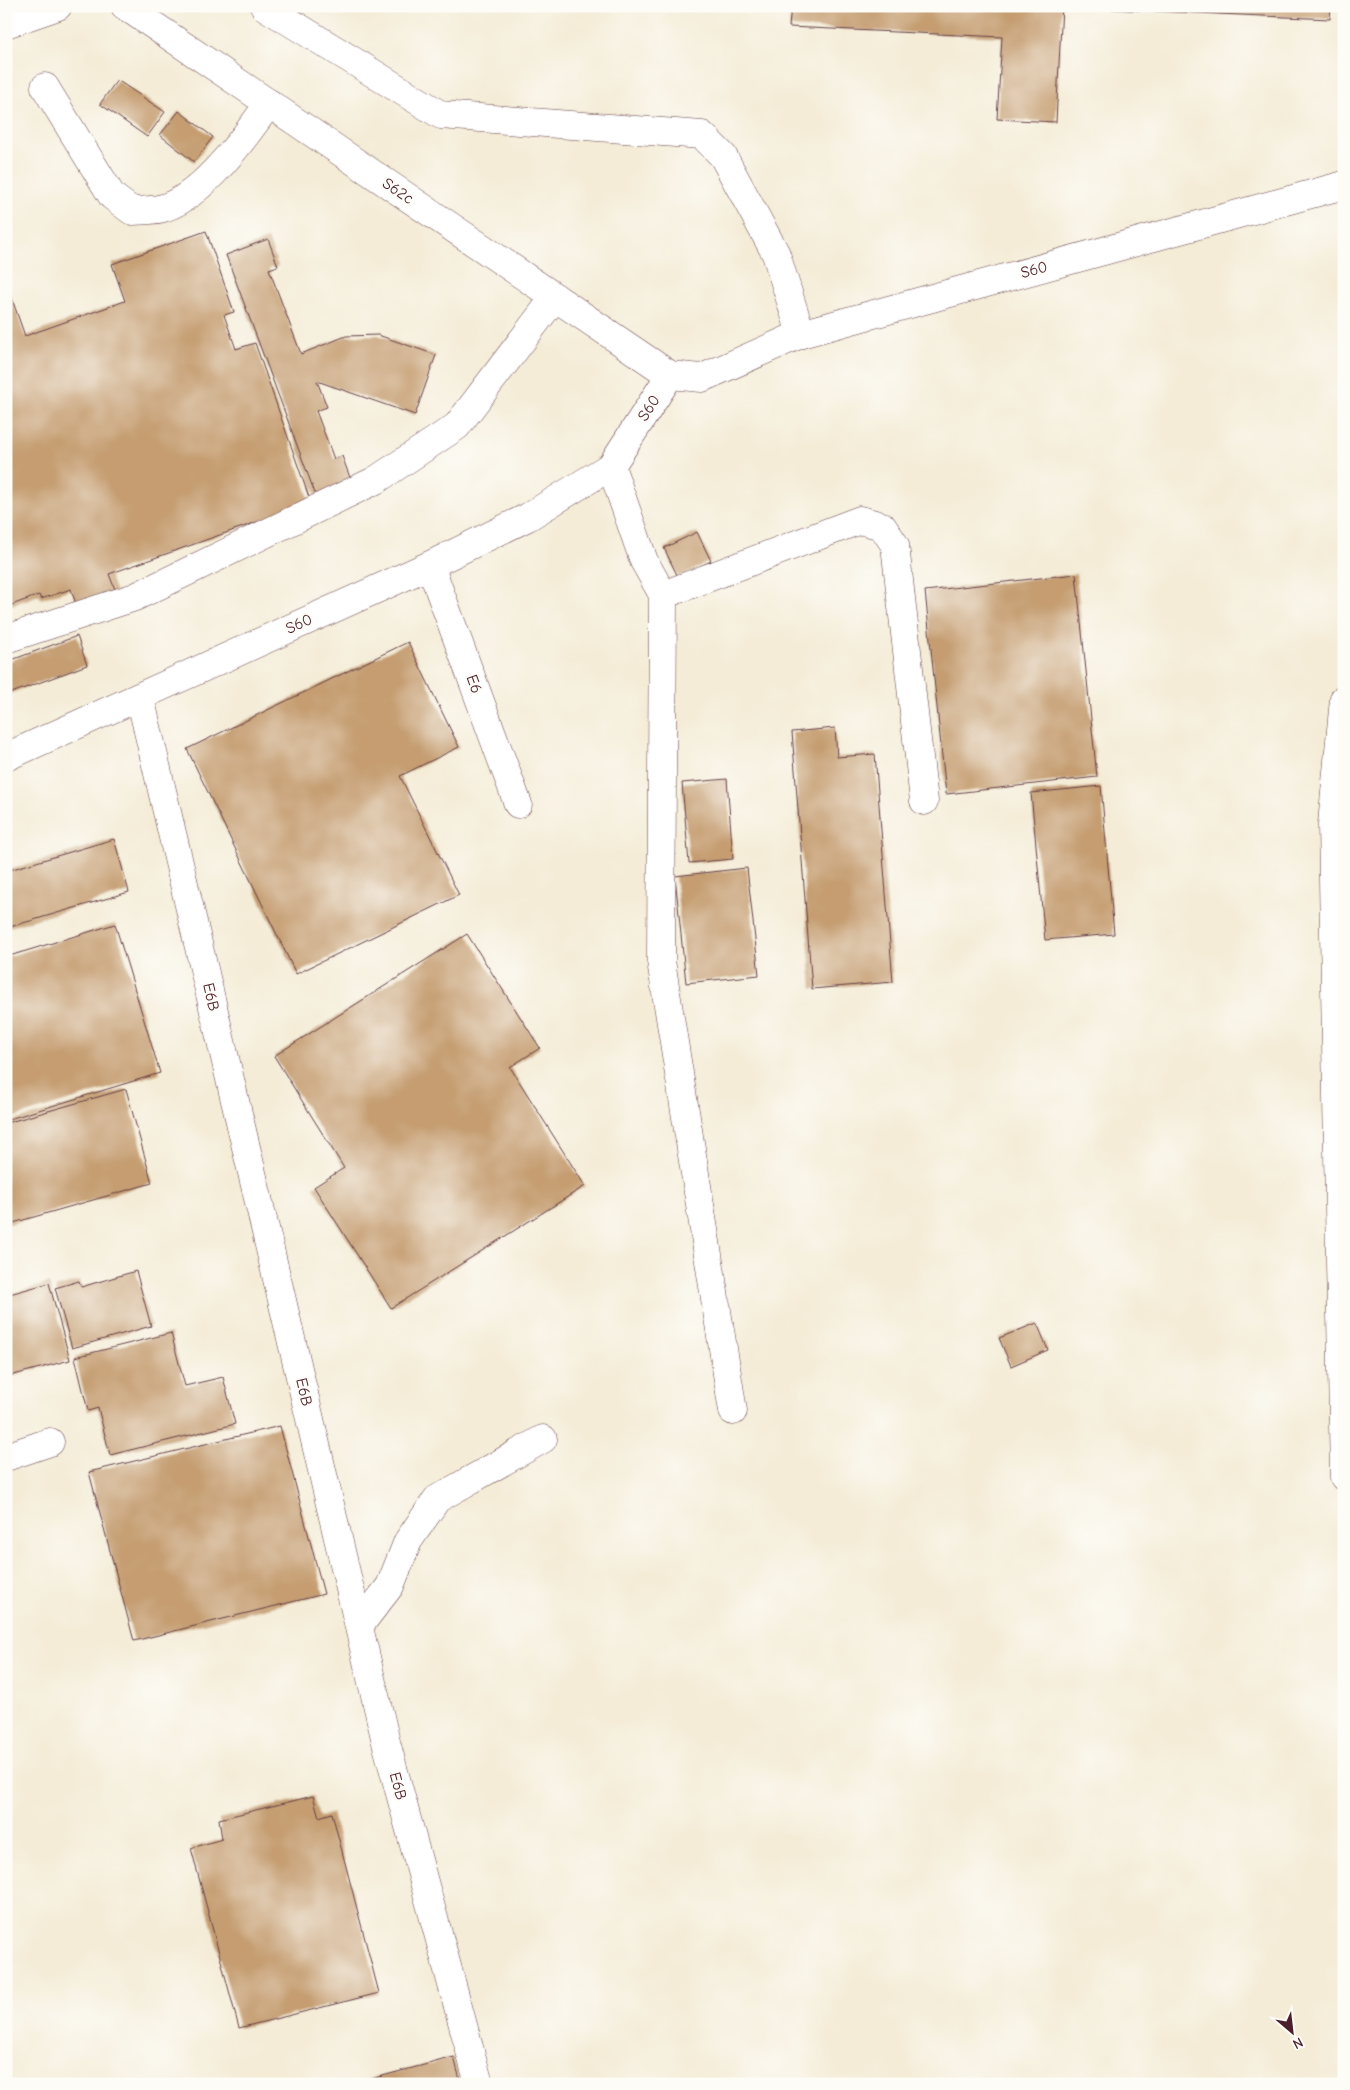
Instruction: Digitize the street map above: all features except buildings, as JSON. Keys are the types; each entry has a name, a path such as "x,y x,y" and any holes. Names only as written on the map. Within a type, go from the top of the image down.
{"main road":[{"path":"6,24 58,6"},
{"name":"S62c","path":"126,6 670,375"},
{"path":"264,6 441,115 702,135 723,156 776,254 801,334"},
{"path":"44,87 112,196 132,211 163,208 192,194 243,141 269,103"},
{"name":"S60","path":"6,757 430,565 528,517 612,466 670,375 702,378 801,334 1344,185"},
{"path":"6,638 135,597 376,480 457,426 555,298"},
{"path":"612,466 644,561 663,595 661,960 733,1411"},
{"path":"663,595 860,520 882,526 895,545 924,801"},
{"name":"E6","path":"430,565 518,804"},
{"name":"E6B","path":"140,696 386,1742 480,2084"},
{"path":"1344,699 1332,824 1344,1477"},
{"path":"359,1626 390,1586 408,1541 437,1499 543,1439"},
{"path":"6,1457 50,1442"}]}
